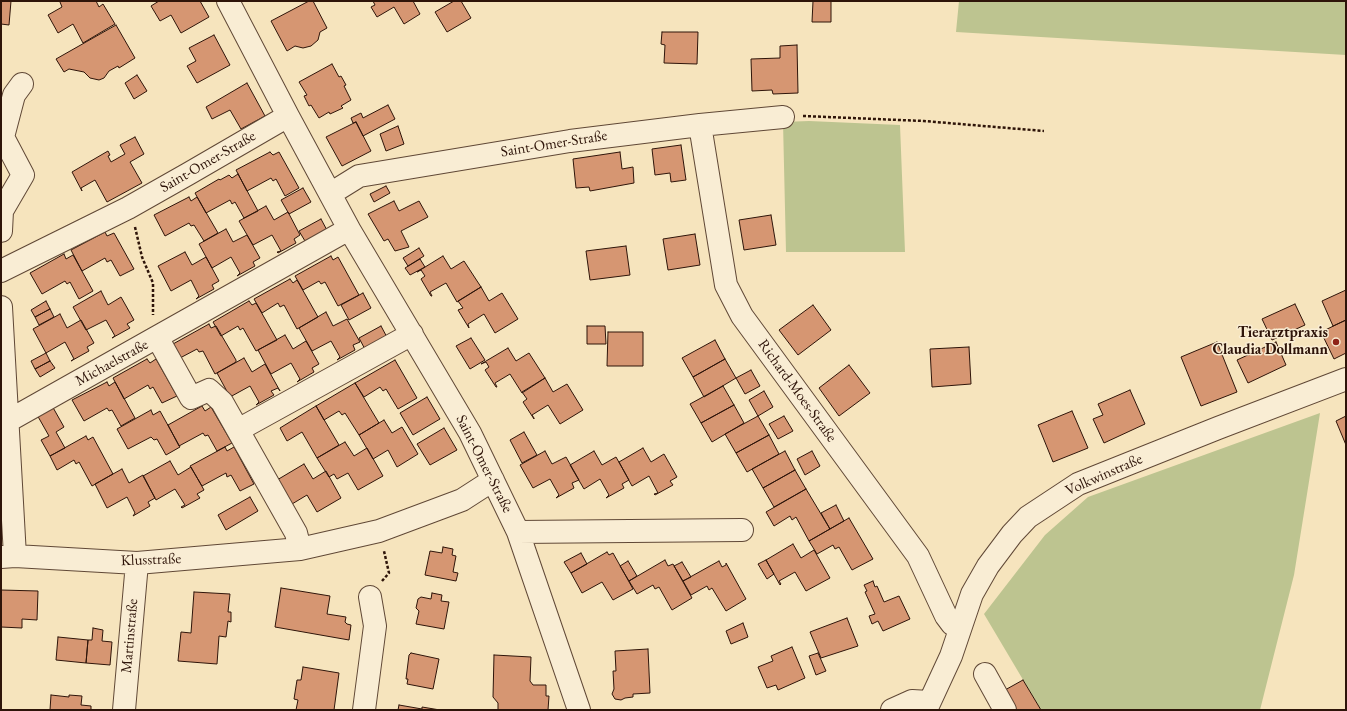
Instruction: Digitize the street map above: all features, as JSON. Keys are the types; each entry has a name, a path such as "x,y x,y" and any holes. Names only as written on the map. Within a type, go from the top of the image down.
{"street":[{"name":"Saint-Omer-Straße","path":"228,1 349,229 470,433 518,532 579,710"},
{"path":"1,231 2,212 23,175 2,137 14,95 22,84"},
{"name":"Saint-Omer-Straße","path":"128,208 288,116"},
{"name":"Saint-Omer-Straße","path":"330,194 359,176 570,141 700,125 783,117"},
{"name":"Richard-Moes-Straße","path":"700,125 726,285 742,316 918,556 943,611 952,624 959,628"},
{"path":"1,271 128,208"},
{"path":"157,337 349,229"},
{"path":"1,307 8,421 8,556"},
{"path":"300,549 296,533 238,430 412,334"},
{"name":"Michaelstraße","path":"8,421 157,337 191,398 209,390 222,402 238,430"},
{"name":"Volkwinstraße","path":"927,706 951,656 959,628 972,594 988,566 1012,534 1028,517 1078,484 1346,379"},
{"name":"Klusstraße","path":"8,556 137,563 300,549 379,531 462,500 493,480"},
{"name":"Saint-Omer-Straße","path":"518,532 742,530"},
{"name":"Martinstraße","path":"124,710 137,563"},
{"path":"364,710 375,626 370,597"},
{"path":"985,674 1005,710"},
{"path":"892,710 912,701 927,706"}],"path":[{"path":"783,117 807,115 924,121 1044,131"},
{"path":"128,208 134,220 142,257 153,283 153,322 157,337"}],"green space":[{"path":"959,1 1346,1 1346,55 956,32"},
{"path":"809,121 900,125 905,252 786,252 783,122"},
{"path":"1320,413 1294,575 1260,710 1041,710 984,614 1045,535 1088,497"}],"building":[{"path":"1,1 11,1 9,25 1,24"},
{"path":"61,1 96,1 99,7 103,4 115,24 83,43 73,24 58,33 48,15 62,7"},
{"path":"159,1 200,1 209,17 181,33 171,15 160,21 151,6"},
{"path":"309,1 313,1 327,28 320,32 318,40 311,46 303,48 295,46 287,51 271,21"},
{"path":"373,1 413,1 420,14 404,24 394,7 377,17 371,7 375,5"},
{"path":"454,1 461,1 471,18 447,32 435,12"},
{"path":"813,1 831,1 831,22 812,22"},
{"path":"116,25 135,58 119,68 118,66 109,71 104,78 99,80 90,78 84,72 69,69 64,72 56,59"},
{"path":"662,32 698,32 697,64 664,63 665,45 661,44"},
{"path":"214,35 230,65 197,83 187,66 196,61 189,48"},
{"path":"797,45 798,93 773,94 772,90 752,91 751,59 780,58 780,46"},
{"path":"332,64 339,77 341,76 346,85 344,86 351,100 341,106 343,108 330,114 329,112 319,118 311,105 309,106 304,96 307,95 299,82"},
{"path":"137,75 147,91 134,99 125,83"},
{"path":"247,83 265,116 241,129 230,110 212,119 206,107"},
{"path":"388,105 395,119 363,136 356,122 353,123 351,118 361,113 363,118"},
{"path":"356,122 371,151 342,166 326,137"},
{"path":"398,126 404,144 386,151 380,134"},
{"path":"135,137 144,154 130,162 142,183 107,202 95,180 81,188 82,191 72,172 108,151 110,155 108,156 111,162 125,154 120,145"},
{"path":"681,145 686,180 671,182 670,173 655,175 652,149"},
{"path":"270,152 273,155 279,152 299,188 285,196 276,179 273,181 271,178 247,191 236,170"},
{"path":"620,152 622,169 633,167 634,183 590,191 589,187 576,188 573,159"},
{"path":"238,174 258,211 244,218 235,202 232,204 230,200 206,213 195,193 219,179 220,180 229,175 232,178"},
{"path":"386,186 390,193 374,202 370,194"},
{"path":"303,188 311,202 289,214 281,200"},
{"path":"189,197 191,201 197,197 218,233 204,241 194,225 191,226 189,223 165,236 154,215"},
{"path":"394,201 399,211 419,201 428,217 401,231 409,247 395,251 388,239 384,241 368,214"},
{"path":"266,206 274,220 288,212 300,235 294,239 296,243 278,253 277,252 281,251 272,235 253,245 239,221"},
{"path":"771,215 776,245 744,250 739,220"},
{"path":"321,219 329,234 308,246 299,231"},
{"path":"226,229 233,242 247,235 260,258 253,262 255,266 237,276 240,273 231,257 212,268 199,244"},
{"path":"105,232 107,236 114,233 134,269 120,276 111,260 107,262 105,258 82,271 71,250"},
{"path":"695,234 700,265 668,270 663,239"},
{"path":"626,246 630,275 590,280 586,251"},
{"path":"419,248 424,256 408,266 403,258"},
{"path":"185,252 192,265 206,257 219,281 212,285 214,289 196,299 199,296 191,280 171,291 158,266"},
{"path":"64,254 66,259 73,255 93,291 79,299 70,282 67,284 65,281 42,294 30,273"},
{"path":"331,256 333,260 338,257 359,295 338,306 325,282 321,284 319,281 303,290 295,276"},
{"path":"443,256 451,269 464,261 481,287 457,302 446,283 430,292 431,296 421,279 425,276 421,270 417,272"},
{"path":"420,259 425,267 410,275 405,268"},
{"path":"290,279 293,283 297,280 318,317 297,329 284,305 280,307 278,303 262,313 254,299"},
{"path":"481,287 489,301 502,293 518,319 495,333 484,314 468,324 469,328 458,310 463,308 458,301"},
{"path":"1346,290 1346,320 1333,326 1322,301"},
{"path":"101,291 108,305 121,297 134,320 127,324 130,328 112,338 115,336 106,320 86,330 73,307"},
{"path":"363,293 371,308 349,320 341,305"},
{"path":"46,301 50,309 35,317 31,310"},
{"path":"249,301 252,305 256,303 277,340 256,351 243,328 240,330 238,326 221,336 213,322"},
{"path":"1295,304 1305,325 1272,340 1262,319"},
{"path":"813,305 831,330 798,355 779,330"},
{"path":"50,309 54,317 39,325 35,317"},
{"path":"326,312 333,326 347,319 360,342 353,345 355,350 337,360 340,357 331,341 312,351 299,328"},
{"path":"60,314 67,328 81,320 94,343 87,347 89,351 71,361 74,359 65,342 46,353 33,329"},
{"name":"Tierarztpraxis Claudia Dollmann","path":"1346,320 1346,353 1334,359 1321,332"},
{"path":"209,324 211,328 216,326 236,360 236,362 215,374 203,351 199,352 197,349 180,358 173,344"},
{"path":"381,326 389,341 367,353 359,338"},
{"path":"587,326 605,326 606,344 587,344"},
{"path":"608,332 643,332 643,366 607,366"},
{"path":"285,335 293,349 306,341 319,364 312,368 314,372 297,382 300,379 291,363 271,374 258,350"},
{"path":"471,338 485,360 470,369 456,346"},
{"path":"715,340 725,359 693,377 682,358"},
{"path":"1217,342 1237,392 1201,406 1181,357"},
{"path":"1276,342 1286,365 1248,383 1237,360"},
{"path":"969,347 971,384 932,387 930,349"},
{"path":"508,348 516,361 529,353 545,378 522,393 510,374 495,383 496,387 485,370 489,367 486,362 481,364"},
{"path":"46,353 50,361 35,369 31,361"},
{"path":"244,358 252,372 265,364 280,391 278,388 271,391 274,395 256,405 259,402 250,386 230,397 217,373"},
{"path":"147,359 150,363 156,359 177,396 162,403 153,387 150,389 148,385 124,399 113,378"},
{"path":"725,359 736,378 704,397 693,377"},
{"path":"395,360 417,398 398,409 386,389 383,391 380,387 364,397 355,383"},
{"path":"50,361 55,368 40,377 35,369"},
{"path":"849,365 870,393 839,416 819,388"},
{"path":"751,370 760,386 745,394 736,378"},
{"path":"545,378 553,392 567,384 583,410 560,424 548,405 532,415 534,419 523,402 527,399 522,392"},
{"path":"107,382 109,386 115,382 135,418 121,426 112,410 109,411 107,408 84,421 72,400"},
{"path":"355,383 379,423 359,435 345,413 342,415 339,411 324,420 316,406"},
{"path":"723,386 734,405 701,423 690,404"},
{"path":"1130,390 1145,424 1104,443 1093,419 1103,415 1098,404"},
{"path":"764,391 773,407 758,416 749,400"},
{"path":"427,397 440,419 413,435 400,413"},
{"path":"51,404 64,427 56,432 65,448 50,456 41,440 49,436 36,413"},
{"path":"734,405 744,423 712,442 701,423"},
{"path":"202,406 205,411 211,407 232,443 217,451 208,435 205,436 203,433 179,446 168,425"},
{"path":"316,406 339,445 317,458 302,432 287,441 280,428"},
{"path":"151,410 153,415 160,411 180,447 166,455 157,439 154,440 151,437 128,449 117,429"},
{"path":"1072,411 1088,448 1053,462 1038,425"},
{"path":"758,416 769,435 736,453 725,434"},
{"path":"784,416 793,431 778,439 769,424"},
{"path":"1346,416 1346,445 1336,421"},
{"path":"384,420 392,433 402,427 418,454 397,467 388,450 373,459 359,435"},
{"path":"444,428 457,450 430,465 417,444"},
{"path":"524,432 537,455 522,463 510,440"},
{"path":"769,435 779,454 747,472 736,453"},
{"path":"86,436 88,440 93,437 113,474 92,486 79,462 76,464 74,460 57,470 50,456"},
{"path":"345,442 354,456 367,448 383,476 358,490 348,473 337,479 334,474 329,477 317,458"},
{"path":"225,447 227,451 234,447 254,484 240,491 231,475 227,477 226,473 202,486 190,466"},
{"path":"643,448 651,462 664,454 677,477 670,481 673,485 655,495 654,494 658,493 649,476 632,486 619,462"},
{"path":"545,451 552,464 566,457 579,480 572,483 574,488 556,498 559,495 550,479 533,488 520,465"},
{"path":"594,451 602,465 616,457 629,480 622,484 624,488 606,498 609,495 600,479 584,489 570,465"},
{"path":"785,451 795,470 763,488 752,469"},
{"path":"812,451 820,466 805,475 797,459"},
{"path":"170,461 178,475 191,467 204,490 197,494 200,498 182,508 181,507 185,505 175,489 156,500 143,476"},
{"path":"304,464 313,479 326,471 341,498 317,512 307,495 292,504 277,480"},
{"path":"122,469 129,483 143,475 155,498 148,502 150,506 133,516 135,513 127,497 107,508 95,484"},
{"path":"795,470 806,489 774,507 763,488"},
{"path":"806,489 830,529 809,541 796,517 792,520 790,516 774,526 766,512"},
{"path":"250,497 258,511 226,530 218,515"},
{"path":"836,505 844,521 830,529 821,513"},
{"path":"849,518 873,559 852,570 839,547 835,549 833,545 817,554 809,541"},
{"path":"793,544 801,558 814,550 830,578 806,591 795,572 779,581 781,584 780,585 766,560"},
{"path":"443,547 453,549 452,555 456,556 453,572 458,573 456,581 425,575 430,551 442,553"},
{"path":"607,552 609,555 613,553 633,589 613,600 602,582 582,593 571,573"},
{"path":"581,553 587,564 571,573 564,562"},
{"path":"665,560 668,566 673,564 692,598 672,610 659,587 655,589 653,585 637,594 629,581"},
{"path":"766,560 774,574 767,579 758,564"},
{"path":"628,561 637,576 629,581 620,566"},
{"path":"719,561 722,567 726,565 726,563 746,599 726,611 712,588 709,590 707,586 691,595 683,581"},
{"path":"682,562 691,577 683,581 674,566"},
{"path":"873,581 875,587 877,586 884,602 899,596 910,619 883,631 878,621 872,624 869,616 875,614 865,592 867,591 864,585"},
{"path":"281,588 330,596 327,614 346,617 345,622 351,625 349,640 275,627"},
{"path":"1,590 38,591 37,620 22,619 22,628 1,627"},
{"path":"194,592 230,594 228,612 231,612 231,622 228,621 226,637 219,636 217,664 178,661 181,632 191,633"},
{"path":"432,593 442,595 441,601 449,602 444,629 416,624 419,611 416,608 418,599 421,597 431,599"},
{"path":"847,618 858,646 821,658 810,632"},
{"path":"743,623 748,637 731,644 726,631"},
{"path":"93,628 103,630 102,641 112,642 110,665 86,663 88,640 92,640"},
{"path":"58,637 88,640 86,663 56,660"},
{"path":"792,647 805,678 778,690 776,685 767,688 758,667 773,661 771,656"},
{"path":"648,649 650,693 633,694 633,697 621,700 615,699 612,694 614,689 613,671 616,671 615,651"},
{"path":"411,653 439,659 433,689 407,684 408,679 406,679 409,655"},
{"path":"818,653 826,671 816,675 809,656"},
{"path":"494,655 531,657 530,681 533,685 546,685 546,696 549,696 548,710 498,710 498,703 493,697"},
{"path":"303,667 339,673 334,710 296,710 298,700 294,699 297,680 301,680"},
{"path":"1023,680 1041,710 1016,710 1005,690"},
{"path":"51,695 69,697 69,695 82,696 81,705 91,706 91,710 50,710"},
{"path":"399,705 422,709 422,707 440,710 398,710"}],"place":[{"name":"Tierarztpraxis Claudia Dollmann","path":"1336,342"}]}
